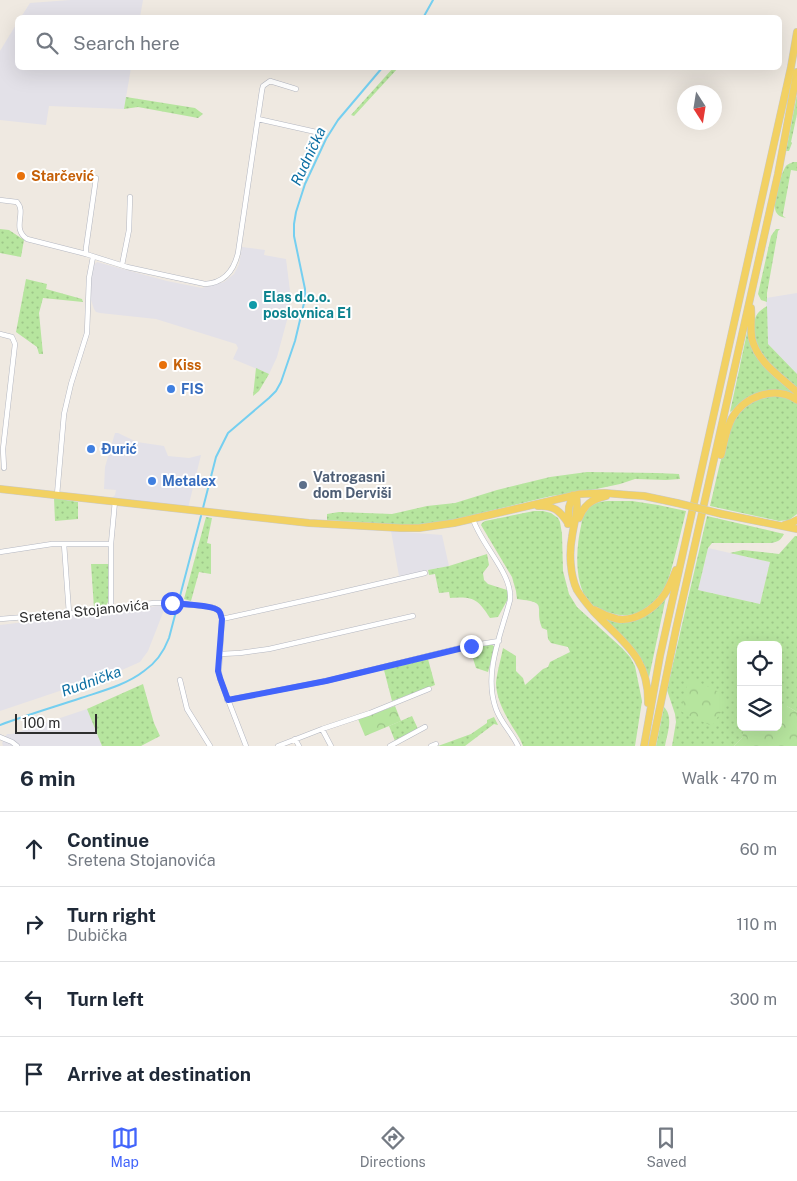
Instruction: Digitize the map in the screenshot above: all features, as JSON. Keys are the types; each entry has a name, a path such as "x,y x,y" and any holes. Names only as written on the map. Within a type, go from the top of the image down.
{"main road":[{"path":"643,746 660,656 791,67 797,32"},
{"path":"652,746 778,174 797,72"},
{"path":"750,300 752,338 756,349 762,360 797,392"},
{"path":"707,495 712,488 727,430 735,414 746,402 756,396 777,393 785,394 797,400"},
{"path":"0,489 309,523 401,528 436,526 473,519 575,495 620,494 644,496 797,529"},
{"path":"572,536 576,530 582,509 590,502 601,497 620,494"},
{"path":"575,495 578,501 572,536 571,564 573,577 586,604 630,649 641,666 647,686 648,700 643,746"},
{"path":"568,523 569,507 575,495"},
{"path":"515,509 543,506 555,508 568,523 572,536"},
{"path":"778,526 797,520"},
{"path":"591,608 608,616 624,619 638,616 650,609 667,591 688,529"}],"street":[{"path":"0,200 17,202 19,204 20,230 25,238 122,265 205,284 215,283 228,274 235,264 238,253 263,86 267,82 273,81 296,89"},
{"path":"258,119 316,132"},
{"path":"86,254 96,178"},
{"path":"122,265 129,230 130,197"},
{"path":"57,495 64,414 87,333 89,278 93,257"},
{"path":"0,334 12,338 15,344 3,450 4,468"},
{"path":"111,608 111,544 115,501"},
{"path":"473,519 478,532 496,560 509,586 510,600 493,663 491,684 496,709 518,746"},
{"path":"0,552 52,544 111,544"},
{"path":"64,544 69,613"},
{"path":"246,746 218,671 222,619 425,573"},
{"name":"Sretena Stojanovića","path":"0,619 134,605 172,603 215,608 220,612 222,619"},
{"path":"220,654 270,648 413,616"},
{"path":"228,700 326,681 468,646 498,641"},
{"path":"180,680 187,709 210,746"},
{"path":"278,746 430,689"},
{"path":"390,746 425,726"},
{"path":"322,728 331,746"},
{"path":"0,738 17,746"},
{"path":"295,739 299,746"}],"shaded area":[{"path":"70,0 143,0 140,15 22,15 30,3"},
{"path":"15,26 15,70 131,70 124,109 49,106 46,125 0,120 0,51"},
{"name":"Elas d.o.o. poslovnica E1","path":"242,247 265,250 264,255 286,259 290,309 277,357 269,374 233,359 238,348 236,344 156,319 100,313 94,309 90,297 91,276 93,266 97,262 167,281 202,288 224,282 234,274 239,264"},
{"path":"797,293 797,374 768,344 766,298"},
{"path":"115,433 137,442 164,446 168,456 189,458 201,455 188,508 111,499 115,495 116,490 104,489 105,467"},
{"path":"391,531 442,535 449,566 399,576"},
{"path":"708,548 770,562 760,604 698,590"},
{"path":"166,605 148,651 140,662 122,670 0,711 0,625"},
{"path":"87,709 102,746 3,746 2,743 7,734"}],"green space":[{"path":"391,70 396,70 354,116 351,115"},
{"path":"797,95 797,114 792,143 789,151 786,151"},
{"path":"126,97 195,108 203,114 198,118 138,107 124,109"},
{"path":"797,162 797,171 791,170 783,214 786,218 777,213 775,203 784,170 787,165"},
{"path":"0,229 9,230 24,240 21,257 0,253"},
{"path":"776,229 780,229 778,231 767,302 761,300 758,294 771,236"},
{"path":"26,279 47,284 46,289 82,299 83,302 43,298 39,313 43,354 39,354 37,347 16,332"},
{"path":"767,306 768,344 797,374 797,390 768,363 758,347 755,338 755,320 758,313"},
{"path":"748,328 769,371 797,395 784,392 741,403 730,412"},
{"path":"256,368 269,374 259,391 253,396"},
{"path":"774,396 785,397 797,403 797,514 789,520 779,521 710,506 726,441 736,417 749,404"},
{"path":"587,472 679,474 680,479 635,479 587,491 551,496 440,523 400,525 327,520 327,514 339,512 392,514 427,506 455,503 550,477"},
{"path":"54,498 78,502 78,519 55,521"},
{"path":"608,501 632,501 686,511 665,589 653,603 641,611 630,615 614,614 593,605 583,593 578,575 578,544 583,515 592,505"},
{"path":"534,511 551,513 560,522 563,571 569,594 577,607 622,648 635,666 642,701 635,746 523,746 502,708 496,683 503,648 516,656 516,671 523,678 525,685 543,669 548,667 550,662 570,652 568,647 551,643 548,639 547,630 542,628 537,604 517,599 512,577 481,525 485,521"},
{"path":"707,516 784,534 782,538 773,543 712,543 708,548 698,590 760,604 770,562 730,553 743,550 779,554 797,536 797,712 787,706 782,706 782,641 737,641 737,731 745,731 742,738 734,746 672,746 676,722 667,690"},
{"path":"206,517 212,518 207,543 211,544 211,574 199,572 191,601 184,599"},
{"path":"487,554 489,565 483,573 484,580 488,584 507,590 509,597 498,617 490,618 478,603 470,598 450,598 449,592 439,593 435,574 429,575 428,570 449,566"},
{"path":"91,564 109,564 108,602 105,607 94,608"},
{"path":"666,597 648,682 645,671 602,618 625,621"},
{"path":"491,644 495,647 488,672 476,668 470,649"},
{"path":"428,659 435,685 392,701 384,670"},
{"path":"690,678 719,692 725,697 726,704 712,726 682,712 683,697"},
{"path":"143,684 154,723 160,736 141,746 102,746 87,709"},
{"path":"395,706 401,721 365,736 358,719"},
{"path":"782,706 787,706 797,712 797,746 734,746 742,738 744,731 782,731"},
{"path":"664,707 669,716 665,746 656,746"},
{"path":"412,716 418,729 395,741 389,726"},
{"path":"494,717 498,725 494,724 465,746 438,746 471,734 487,723 487,720"}],"waterway":[{"name":"Rudnička","path":"425,15 433,0"},
{"name":"Rudnička","path":"203,508 216,457 228,433 276,391 295,341 305,299 305,289 294,236 294,224 305,184 326,139 338,120 380,70"},
{"name":"Rudnička","path":"0,725 114,687 137,676 156,660 169,638 201,516"}],"place":[{"name":"Starčević","path":"21,176"},
{"name":"Elas d.o.o. poslovnica E1","path":"253,305"},
{"name":"Kiss","path":"163,365"},
{"name":"FIS","path":"171,389"},
{"name":"Đurić","path":"91,449"},
{"name":"Metalex","path":"152,481"},
{"name":"Vatrogasni dom Derviši","path":"303,485"}],"route":[{"path":"172,603 211,607 220,612 222,619 218,671 228,700 326,681 471,646"}]}
